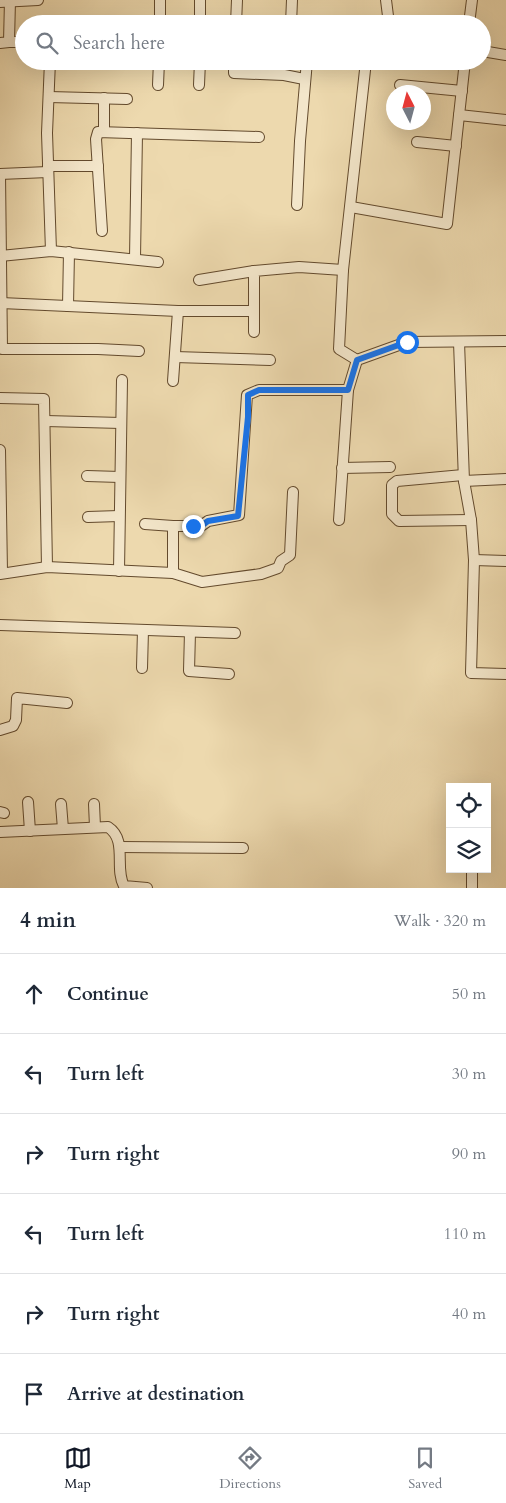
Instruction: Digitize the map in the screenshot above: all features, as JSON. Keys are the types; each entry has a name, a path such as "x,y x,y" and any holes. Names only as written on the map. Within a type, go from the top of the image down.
{"street":[{"path":"4,42 7,2 38,0"},
{"path":"160,0 160,15"},
{"path":"200,0 200,15"},
{"path":"236,15 237,0"},
{"path":"291,15 292,0"},
{"path":"386,0 388,15"},
{"path":"470,15 472,0"},
{"path":"491,52 506,55"},
{"path":"50,70 48,169 51,251"},
{"path":"158,85 159,70"},
{"path":"199,86 200,70"},
{"path":"234,70 234,73 304,78"},
{"path":"297,205 305,70"},
{"path":"357,360 339,348 343,270 365,70"},
{"path":"351,207 447,224 464,70"},
{"path":"431,88 462,91"},
{"path":"48,97 127,99"},
{"path":"104,98 104,132"},
{"path":"460,115 506,120"},
{"path":"102,231 96,139 98,132 259,137"},
{"path":"134,258 137,133"},
{"path":"417,142 456,146"},
{"path":"98,166 0,174 2,349 89,348 139,351"},
{"path":"0,256 51,251 134,258 158,262"},
{"path":"68,252 68,306"},
{"path":"199,280 254,271 299,267 343,270"},
{"path":"254,271 254,332"},
{"path":"1,303 178,311 254,311"},
{"path":"173,381 178,311"},
{"path":"357,360 407,342 506,341"},
{"path":"459,342 464,478 471,520 474,560 471,673 506,674"},
{"path":"175,357 270,360"},
{"path":"339,520 348,390 357,360"},
{"path":"119,571 122,380"},
{"path":"145,524 201,526 208,521 238,516 248,417 248,395 259,390 348,390"},
{"path":"0,398 44,399 46,421 47,567"},
{"path":"46,421 121,423"},
{"path":"0,450 1,573 47,567 173,573 202,582 261,574 278,568 281,561 290,555 293,492"},
{"path":"342,468 390,467"},
{"path":"87,476 120,477"},
{"path":"471,520 398,521 392,514 392,485 397,480 506,478"},
{"path":"88,517 119,516"},
{"path":"173,526 173,573"},
{"path":"474,560 506,561"},
{"path":"0,625 235,633"},
{"path":"142,668 143,630"},
{"path":"190,632 189,671 229,674"},
{"path":"0,730 13,726 16,720 17,698 67,703"},
{"path":"28,802 30,830"},
{"path":"61,804 63,829"},
{"path":"94,804 95,827"},
{"path":"0,832 108,827 112,830 120,847 121,881 124,886 147,888"},
{"path":"120,847 243,848"},
{"path":"472,873 472,888"}],"route":[{"path":"193,526 201,526 208,521 238,516 248,417 248,395 259,390 348,390 357,360 407,342"}]}
